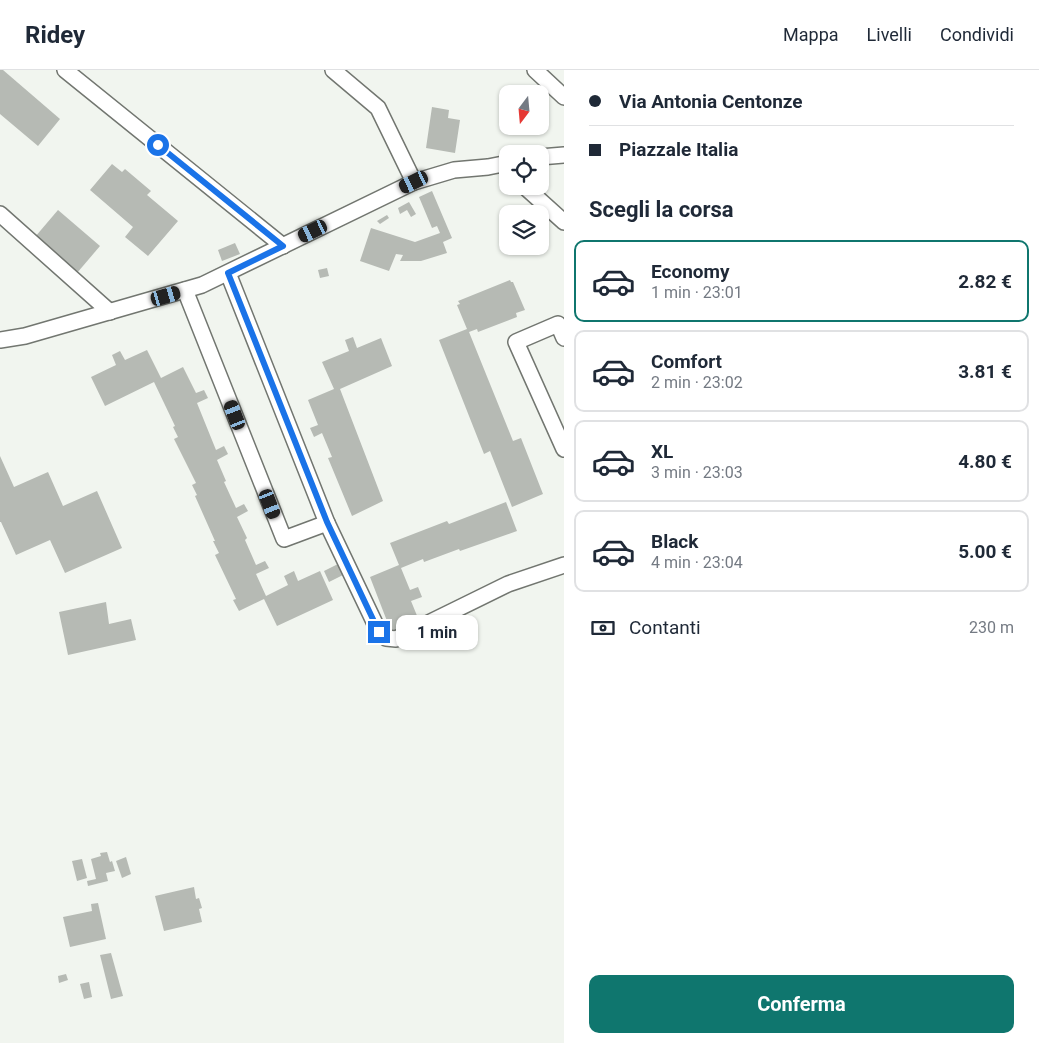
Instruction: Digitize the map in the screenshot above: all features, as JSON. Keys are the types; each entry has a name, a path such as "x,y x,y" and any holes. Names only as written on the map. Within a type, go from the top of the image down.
{"street":[{"path":"65,70 283,246"},
{"path":"333,70 378,108 414,182"},
{"path":"535,70 564,97"},
{"path":"549,156 564,155"},
{"path":"0,340 25,336 202,286 414,182 454,170 488,168 499,165"},
{"path":"488,168 499,172"},
{"path":"534,195 564,222"},
{"path":"0,214 110,312"},
{"path":"228,273 327,522 379,632 386,638 396,639 508,584 564,566"},
{"path":"185,290 284,540 327,522"},
{"path":"562,439 516,342 558,324 564,338"}],"building":[{"path":"0,70 3,70 60,119 38,146 0,114"},
{"path":"432,107 449,110 448,118 460,120 455,153 426,148"},
{"path":"112,164 122,172 125,169 151,191 147,195 178,221 148,256 125,237 133,227 90,190"},
{"path":"432,191 452,238 443,242 447,253 421,261 400,261 403,255 396,254 389,271 360,261 371,228 415,242 440,233 437,226 432,228 419,197"},
{"path":"409,202 416,214 411,217 407,210 400,214 398,208"},
{"path":"58,210 100,246 77,273 35,237"},
{"path":"387,215 389,218 380,224 377,221"},
{"path":"235,243 240,254 222,261 218,250"},
{"path":"327,268 329,276 320,278 318,270"},
{"path":"510,280 513,282 525,310 516,313 517,317 478,332 477,329 469,332 513,441 521,438 543,494 512,507 490,451 484,454 439,340 467,329 457,305 460,304 458,301"},
{"path":"353,337 357,348 381,338 392,366 340,389 383,501 352,516 328,458 332,457 322,433 314,437 310,428 318,425 308,400 334,389 322,362 349,351 345,340"},
{"path":"147,350 161,378 183,367 196,393 204,390 208,398 197,403 216,450 224,446 228,454 217,460 226,481 224,482 236,508 244,504 248,511 237,517 247,538 245,540 256,565 265,561 269,568 256,574 266,596 288,585 284,576 294,571 298,581 320,571 333,600 277,626 264,599 239,611 233,600 236,599 215,555 219,553 213,541 215,541 195,496 197,495 192,485 196,483 174,439 178,437 173,427 175,426 154,382 105,406 91,377 116,365 112,355 120,351 125,360"},
{"path":"0,456 14,487 48,472 63,506 97,491 122,548 65,573 50,540 16,555 0,522"},
{"path":"506,502 517,531 424,562 423,559 401,568 410,590 418,587 422,597 411,601 420,623 392,634 370,577 399,565 390,543 447,521 449,524"},
{"path":"338,564 343,575 329,582 324,571"},
{"path":"106,602 109,624 131,619 136,640 68,655 59,612"},
{"path":"107,852 115,871 106,873 108,881 88,886 87,881 96,879 91,859 101,856 100,853"},
{"path":"126,857 131,874 122,878 116,861"},
{"path":"82,859 87,878 77,881 72,861"},
{"path":"194,887 196,899 199,898 202,908 199,909 202,922 164,931 155,896"},
{"path":"98,903 106,939 70,947 63,917 92,911 91,904"},
{"path":"111,953 123,996 111,999 100,955"},
{"path":"66,974 68,980 59,983 58,976"},
{"path":"89,982 92,997 84,999 80,984"}],"route":[{"path":"158,145 283,246 228,273 327,522 379,632"}]}
